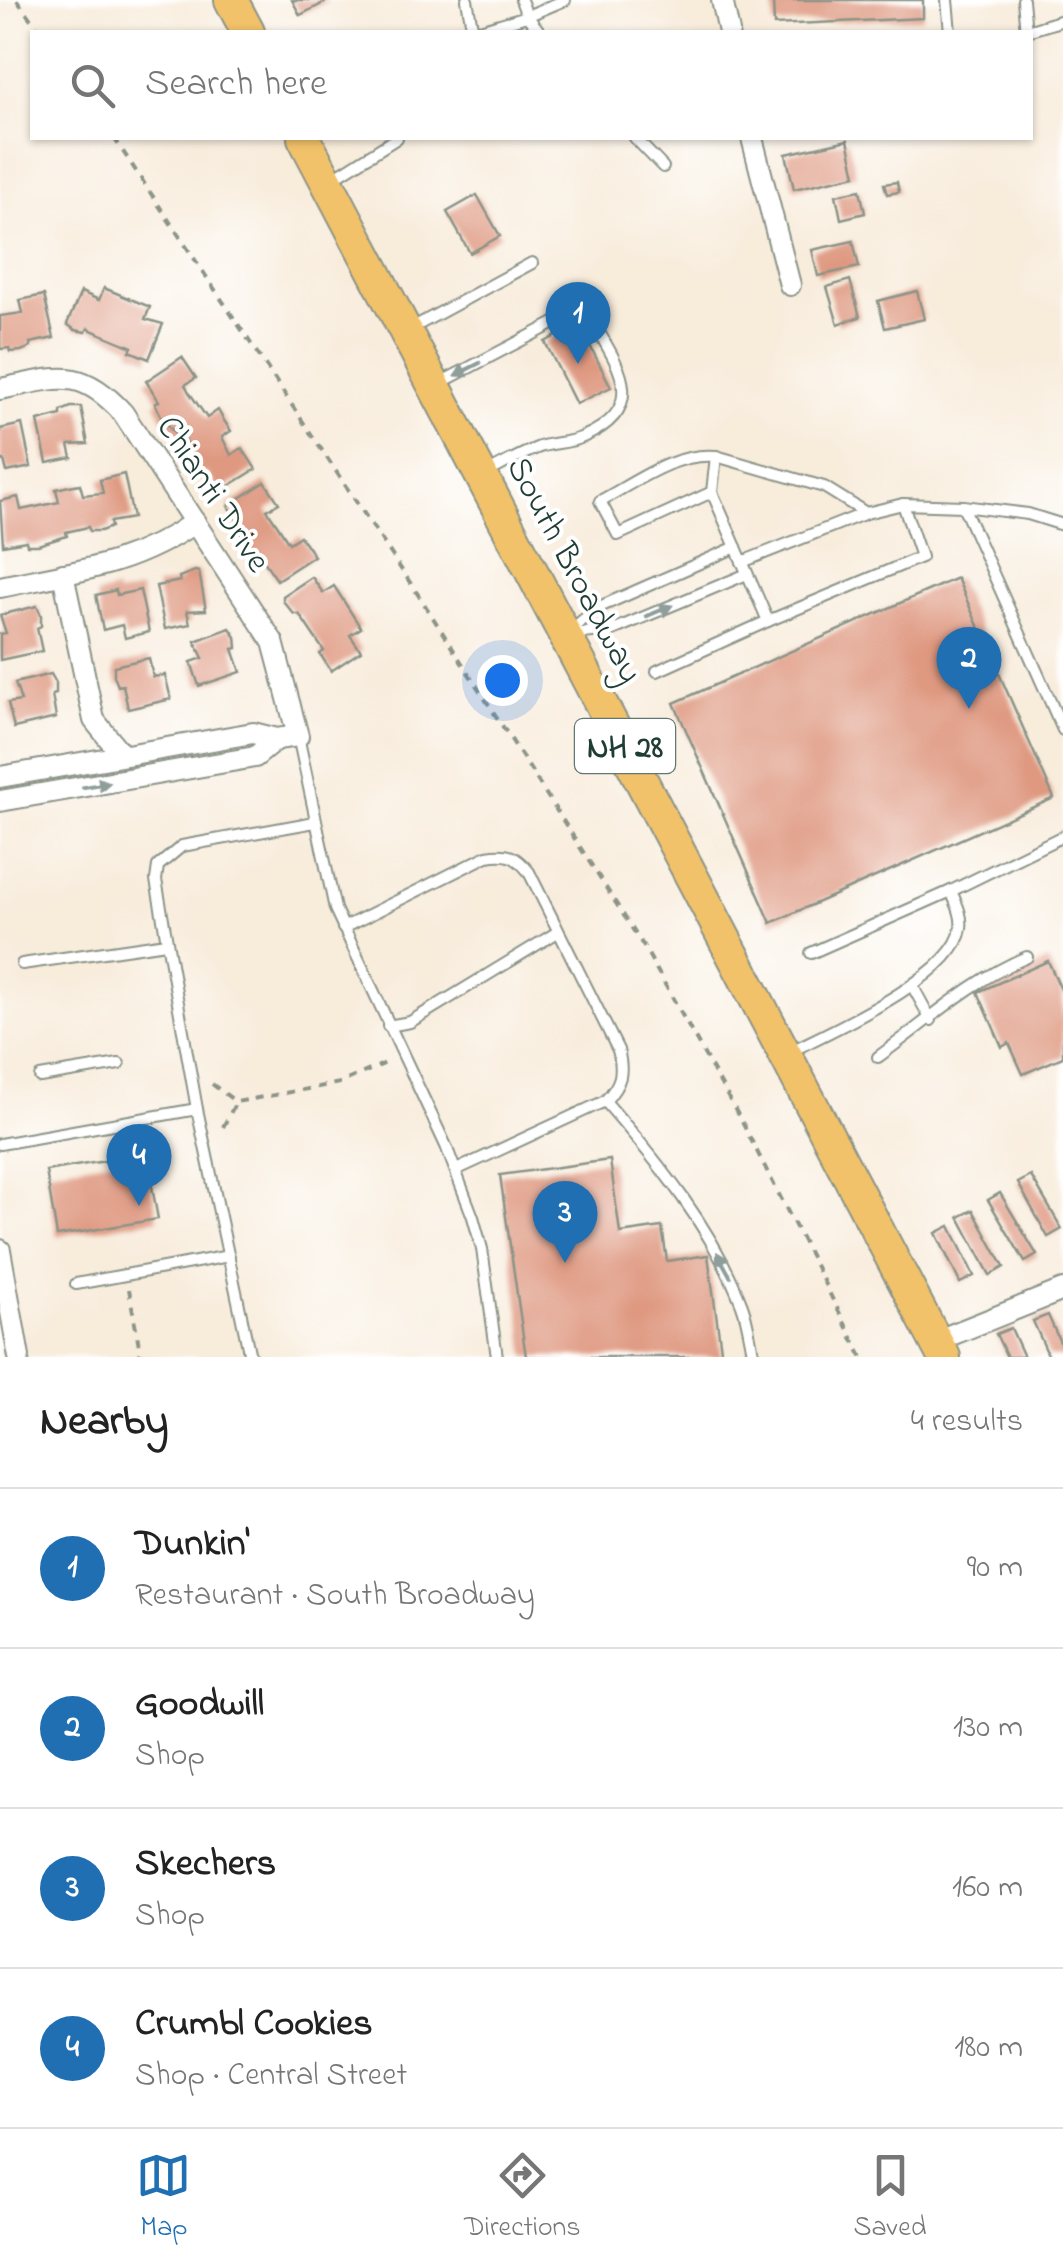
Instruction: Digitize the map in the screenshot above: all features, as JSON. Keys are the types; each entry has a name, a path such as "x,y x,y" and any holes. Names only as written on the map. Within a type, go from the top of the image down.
{"main road":[{"path":"231,0 247,30"},
{"name":"South Broadway","path":"305,140 940,1349"}],"street":[{"path":"722,0 729,30"},
{"path":"753,140 790,285"},
{"name":"Chianti Drive","path":"0,390 70,377 92,384 123,413 273,642 288,738"},
{"path":"0,587 128,559 157,547 195,522"},
{"path":"64,574 94,720 122,754"},
{"path":"80,762 94,720"},
{"path":"0,777 252,733 288,738"},
{"path":"0,802 254,757 288,738"},
{"path":"0,1250 6,1318 19,1357"},
{"path":"940,1349 1057,1293 1063,1272"}],"lane":[{"path":"467,0 473,30"},
{"path":"521,0 538,30"},
{"path":"480,30 565,0"},
{"path":"947,0 950,30"},
{"path":"1023,0 1025,30"},
{"path":"1031,30 1063,20"},
{"path":"328,183 394,140"},
{"path":"637,140 662,168"},
{"path":"407,331 532,264"},
{"path":"435,386 570,315 593,322 612,355 624,390 620,410 586,436 538,448 482,475"},
{"path":"712,492 618,535 600,501 676,460 700,454 824,487 866,513"},
{"path":"716,456 712,492 768,621"},
{"path":"657,671 921,557 902,504"},
{"path":"742,562 866,513 902,504 1028,514 1063,524"},
{"path":"963,506 1063,730"},
{"path":"566,634 596,608 736,548"},
{"path":"566,634 614,630 747,574"},
{"path":"288,738 315,822 342,928 456,1170 482,1249 497,1357"},
{"path":"250,1357 197,1109 156,880 158,866 182,846 315,822"},
{"path":"811,953 951,892 1063,836"},
{"path":"342,928 487,856 503,853 517,858 529,872 556,933 618,1050 622,1069 618,1086 605,1101 456,1170"},
{"path":"787,1053 884,1004 937,964 959,938 961,915 951,892"},
{"path":"388,1026 410,1022 556,933"},
{"path":"22,964 166,942"},
{"path":"878,1057 984,978 1027,957"},
{"path":"912,985 931,1020"},
{"path":"40,1078 119,1064"},
{"path":"605,1101 653,1156 711,1242 744,1310 754,1357"},
{"path":"0,1144 197,1109"},
{"path":"76,1284 228,1256"}],"path":[{"path":"17,0 39,30"},
{"path":"115,140 528,762 644,946 742,1122 862,1357"},
{"path":"212,1084 236,1102 340,1082 388,1062"},
{"path":"223,1128 236,1102"},
{"path":"128,1284 141,1357"}],"building":[{"path":"292,0 330,0 300,15"},
{"path":"773,0 923,0 923,18 774,25"},
{"path":"848,140 856,175 794,189 786,154"},
{"path":"897,182 899,192 887,194 884,184"},
{"path":"860,190 865,213 841,219 836,195"},
{"path":"477,195 500,236 470,253 447,212"},
{"path":"853,241 859,267 818,276 812,250"},
{"path":"850,280 860,317 838,324 827,287"},
{"path":"104,288 150,307 145,319 163,324 149,359 88,328 86,332 75,330 67,324 81,292 99,300"},
{"path":"917,291 924,319 885,328 878,301"},
{"path":"44,295 54,338 30,343 31,347 21,351 0,349 0,316 23,313 20,300"},
{"path":"579,324 611,387 576,404 545,342"},
{"path":"182,357 196,378 185,385 189,392 207,418 218,410 231,431 222,437 231,455 242,448 256,469 219,492 206,472 203,475 193,465 194,455 182,435 178,438 161,416 155,403 159,401 146,381"},
{"path":"81,407 88,444 69,445 72,458 47,463 38,421 61,415 61,411"},
{"path":"22,424 31,467 7,472 4,460 0,461 0,429"},
{"path":"124,474 133,518 110,522 111,527 101,531 90,531 88,527 66,532 67,536 38,545 27,545 26,541 3,545 0,501 18,497 21,510 59,502 56,489 80,484 83,495 103,493 100,480"},
{"path":"265,482 279,503 267,510 289,543 300,536 314,556 277,580 264,561 260,563 253,555 228,506"},
{"path":"199,572 206,610 187,611 190,624 165,629 156,586 180,581 179,577"},
{"path":"312,577 323,593 334,586 361,628 350,635 361,651 331,671 320,654 324,651 299,614 294,614 283,601 283,596"},
{"path":"957,578 1054,798 771,923 674,703"},
{"path":"116,590 117,595 140,590 149,632 125,638 122,625 103,630 96,595"},
{"path":"37,606 42,651 0,660 0,634 6,633 0,615"},
{"path":"230,628 236,637 237,648 233,649 241,672 199,686 191,662 203,658 195,641"},
{"path":"149,658 153,677 165,675 171,699 128,709 123,685 118,686 114,676 114,666"},
{"path":"51,674 56,683 56,694 52,695 56,718 14,728 8,703 21,701 15,683"},
{"path":"1048,961 1063,994 1063,1057 1023,1074 1009,1043 1002,1047 978,992"},
{"path":"146,1154 158,1219 57,1236 46,1171"},
{"path":"610,1160 620,1233 662,1227 667,1261 708,1255 722,1357 526,1357 500,1175"},
{"path":"1031,1176 1062,1229 1048,1237 1018,1183"},
{"path":"1000,1193 1037,1255 1025,1262 988,1200"},
{"path":"973,1210 1004,1267 990,1275 959,1217"},
{"path":"950,1226 974,1276 960,1283 936,1233"},
{"path":"1048,1315 1063,1357 1049,1357 1033,1321"},
{"path":"1011,1328 1024,1357 1007,1357 996,1334"}],"place":[{"name":"Dunkin'","path":"578,364"},
{"name":"Goodwill","path":"969,709"},
{"name":"Crumbl Cookies","path":"139,1206"},
{"name":"Skechers","path":"565,1263"}]}
